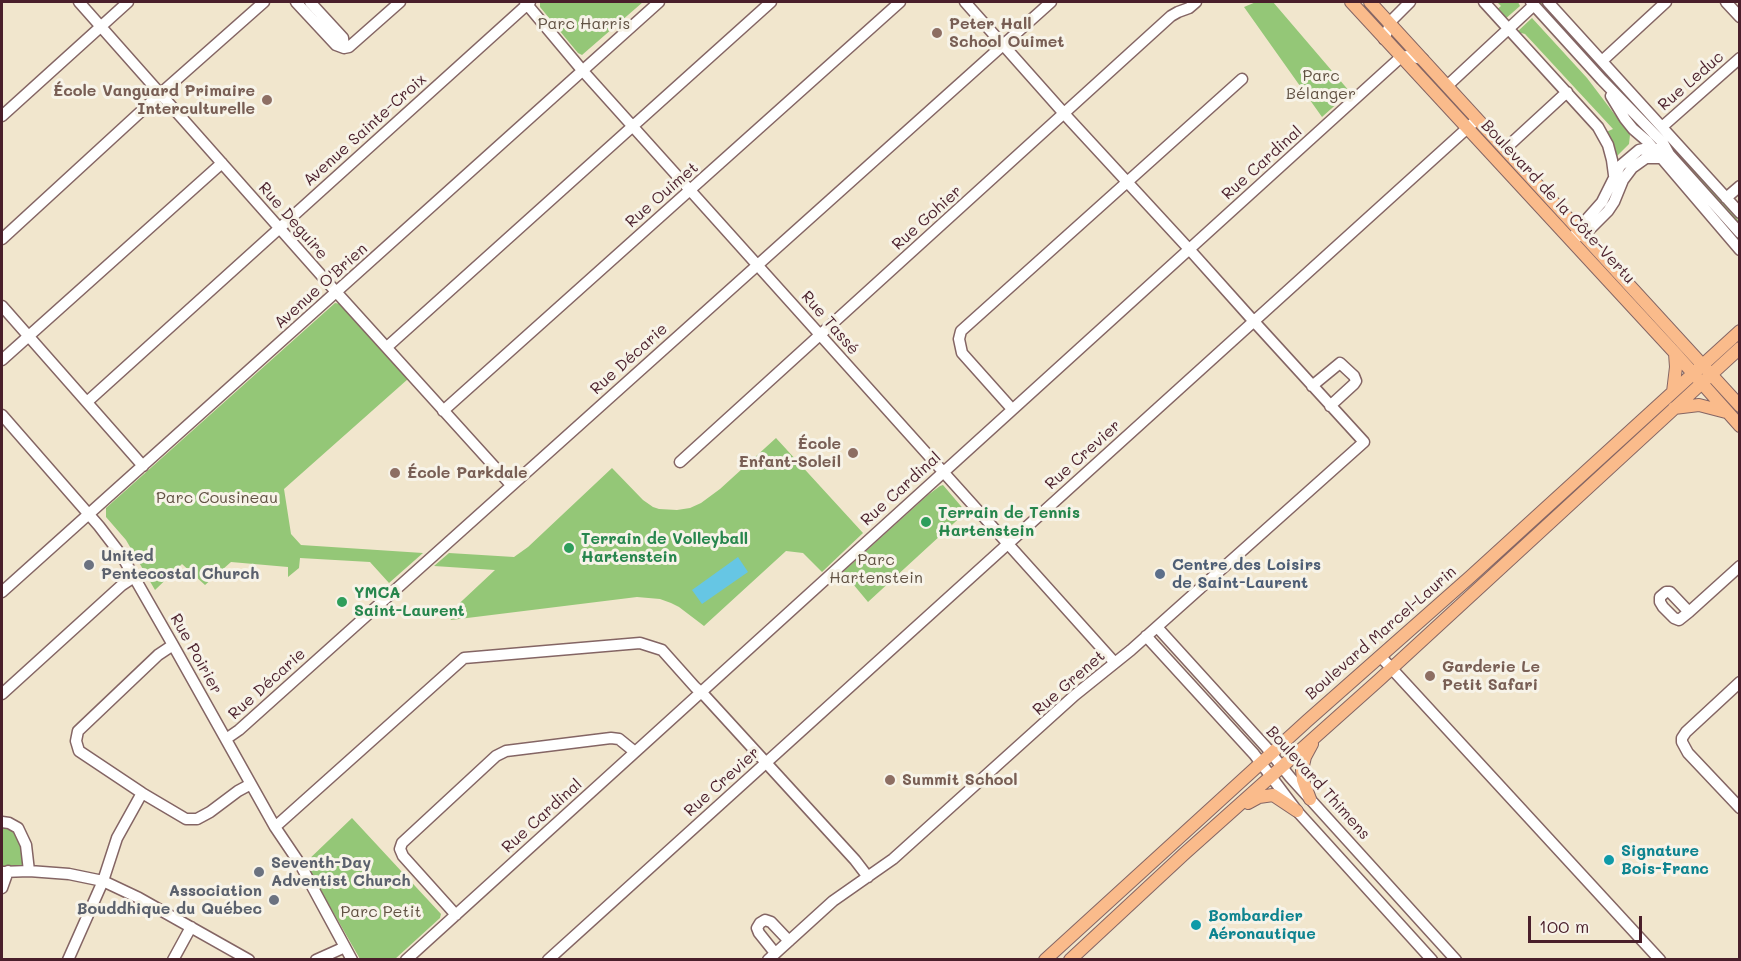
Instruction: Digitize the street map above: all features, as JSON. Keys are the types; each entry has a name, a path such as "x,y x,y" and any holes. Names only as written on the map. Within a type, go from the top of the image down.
{"main road":[{"name":"Boulevard de la Côte-Vertu","path":"1351,2 1740,426"},
{"name":"Boulevard de la Côte-Vertu","path":"1370,2 1740,406"},
{"name":"Boulevard Marcel-Laurin","path":"1073,957 1674,408 1740,332"},
{"name":"Boulevard Marcel-Laurin","path":"1707,369 1740,348"},
{"path":"1673,392 1675,353"},
{"name":"Boulevard Marcel-Laurin","path":"1045,960 1673,392 1698,378"},
{"path":"1674,408 1699,405 1727,412"},
{"path":"1310,799 1303,780 1303,765 1307,752 1326,727"},
{"path":"1227,816 1259,797 1268,795 1275,795 1297,811"},
{"path":"1065,941 1073,957"}],"street":[{"name":"Rue Deguire","path":"79,2 511,485"},
{"path":"2,116 128,2"},
{"path":"2,239 264,2"},
{"path":"296,2 314,14"},
{"path":"310,2 314,14 336,45 344,48 349,47 400,2"},
{"name":"Rue Tassé","path":"527,2 582,70 1114,663"},
{"name":"Avenue Sainte-Croix","path":"87,402 527,2"},
{"name":"Avenue O'Brien","path":"2,592 659,2"},
{"path":"387,347 771,2"},
{"name":"Rue Ouimet","path":"443,411 900,2"},
{"path":"965,2 1330,406 1356,381 1354,376 1340,363 1312,386"},
{"name":"Rue Décarie","path":"226,739 1051,2"},
{"name":"Rue Gohier","path":"680,462 1064,113 1178,12 1189,8 1196,2"},
{"path":"1384,39 1390,23 1410,2"},
{"path":"1484,2 1602,133 1612,160 1614,175"},
{"path":"1548,2 1740,213"},
{"path":"1602,61 1666,2"},
{"path":"1726,2 1740,17"},
{"path":"1447,86 1533,3 1602,80 1663,143 1665,156 1740,250"},
{"path":"1401,57 1423,59"},
{"name":"Rue Cardinal","path":"406,960 1401,57"},
{"name":"Rue Leduc","path":"1662,127 1740,58"},
{"path":"1012,409 962,353 958,339 961,332 1242,79"},
{"path":"1602,80 1633,129 1665,156 1740,233"},
{"path":"1505,149 1567,92"},
{"name":"Rue Crevier","path":"548,960 1477,118"},
{"path":"1633,129 1637,141 1636,152"},
{"path":"1571,242 1581,231 1586,219 1602,202 1620,166 1636,152 1653,148"},
{"path":"1581,231 1595,224 1611,207 1623,180 1632,168 1646,158 1665,156"},
{"path":"2,360 222,163"},
{"path":"1726,198 1740,186"},
{"path":"2,306 143,466"},
{"name":"Rue Grenet","path":"789,940 771,922 765,920 757,928 771,956 833,901 893,859 1075,695 1157,627 1364,442 1330,406"},
{"name":"Rue Poirier","path":"2,415 113,543 275,827 300,864 352,960"},
{"path":"1689,612 1740,566"},
{"path":"2,694 122,585 134,577"},
{"name":"Boulevard Thimens","path":"1157,627 1266,759 1271,776 1297,811 1432,960"},
{"name":"Boulevard Thimens","path":"1146,636 1266,759 1281,766 1456,960"},
{"path":"275,827 464,658 640,643 662,650 868,877"},
{"path":"173,645 158,655 78,731 76,741 79,751 186,819 197,819 238,790 251,784"},
{"path":"1381,657 1660,960"},
{"path":"1738,803 1685,750 1682,740 1694,724 1740,682"},
{"path":"456,915 403,856 400,849 402,843 496,756 506,751 611,738 619,739 635,752"},
{"path":"68,960 103,881 117,838 142,793"},
{"path":"2,822 18,828 26,845 29,871"},
{"path":"2,888 5,872 69,874 103,881 139,898 249,960"},
{"path":"173,960 191,927"},
{"path":"315,960 345,947"}],"green space":[{"name":"Parc Harris","path":"540,2 643,2 582,55 540,7"},
{"name":"Parc Bélanger","path":"1256,2 1273,2 1350,92 1322,117 1244,7"},
{"path":"1497,2 1518,2 1520,6 1504,20 1495,11 1501,6"},
{"path":"1536,2 1541,2 1736,217 1739,228"},
{"path":"1532,18 1587,78 1630,135 1629,144 1614,159 1606,132 1613,129 1525,34 1517,32"},
{"name":"Parc Cousineau","path":"335,303 341,304 408,379 284,489 291,534 301,545 423,553 389,583 370,562 300,558 299,568 288,577 288,567 231,562 205,585 182,564 155,590 126,540 106,517 106,508"},
{"name":"Parc Hartenstein","path":"776,438 863,533 822,572 803,553 786,551 704,626 671,603 660,599 637,597 451,620 448,614 495,570 434,566 449,553 514,557 528,547 612,468 643,500 653,507 677,510 690,508 720,489"},
{"name":"Parc Hartenstein","path":"943,485 966,512 868,602 843,572 928,495"},
{"name":"Parc Petit","path":"352,818 441,914 440,918 395,959 360,959 305,863"},
{"path":"2,822 18,828 29,871 2,872"}],"water":[{"path":"738,557 748,572 702,604 692,590"}],"place":[{"name":"Peter Hall School Ouimet","path":"937,33"},
{"name":"École Vanguard Primaire Interculturelle","path":"267,100"},
{"name":"École Enfant-Soleil","path":"853,453"},
{"name":"École Parkdale","path":"395,473"},
{"name":"Terrain de Tennis Hartenstein","path":"926,522"},
{"name":"Terrain de Volleyball Hartenstein","path":"569,548"},
{"name":"United Pentecostal Church","path":"89,565"},
{"name":"Centre des Loisirs de Saint-Laurent","path":"1160,574"},
{"name":"YMCA Saint-Laurent","path":"342,602"},
{"name":"Garderie Le Petit Safari","path":"1430,676"},
{"name":"Summit School","path":"890,780"},
{"name":"Signature Bois-Franc","path":"1609,860"},
{"name":"Seventh-Day Adventist Church","path":"259,872"},
{"name":"Association Bouddhique du Québec","path":"274,900"},
{"name":"Bombardier Aéronautique","path":"1196,925"}]}
